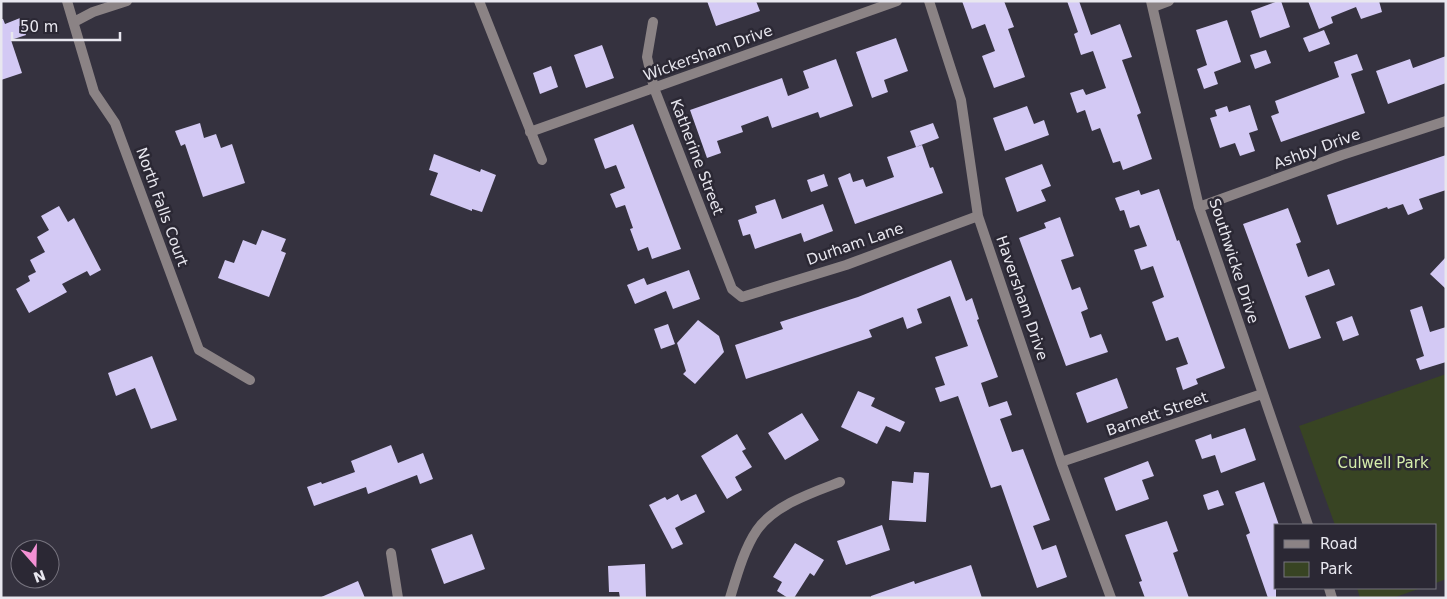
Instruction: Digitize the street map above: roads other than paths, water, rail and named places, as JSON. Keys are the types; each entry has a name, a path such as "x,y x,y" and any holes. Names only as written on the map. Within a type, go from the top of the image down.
{"street":[{"name":"North Falls Court","path":"67,1 94,92 115,123 199,350 250,380"},
{"path":"74,22 93,12 127,1"},
{"path":"479,1 542,160"},
{"name":"Wickersham Drive","path":"530,132 897,1"},
{"name":"Haversham Drive","path":"929,1 961,100 978,216 1108,597"},
{"path":"1152,4 1169,1"},
{"name":"Southwicke Drive","path":"1152,4 1199,207 1308,524"},
{"name":"Katherine Street","path":"653,22 647,57 654,88 732,289 742,297"},
{"name":"Ashby Drive","path":"1199,207 1342,155 1446,121"},
{"name":"Durham Lane","path":"742,297 846,265 978,216"},
{"name":"Barnett Street","path":"1061,462 1262,394"},
{"path":"730,598 745,554 758,529 774,514 805,495 840,482"},
{"path":"391,553 398,598"}],"park label":[{"name":"Culwell Park","path":"1383,463"}]}
